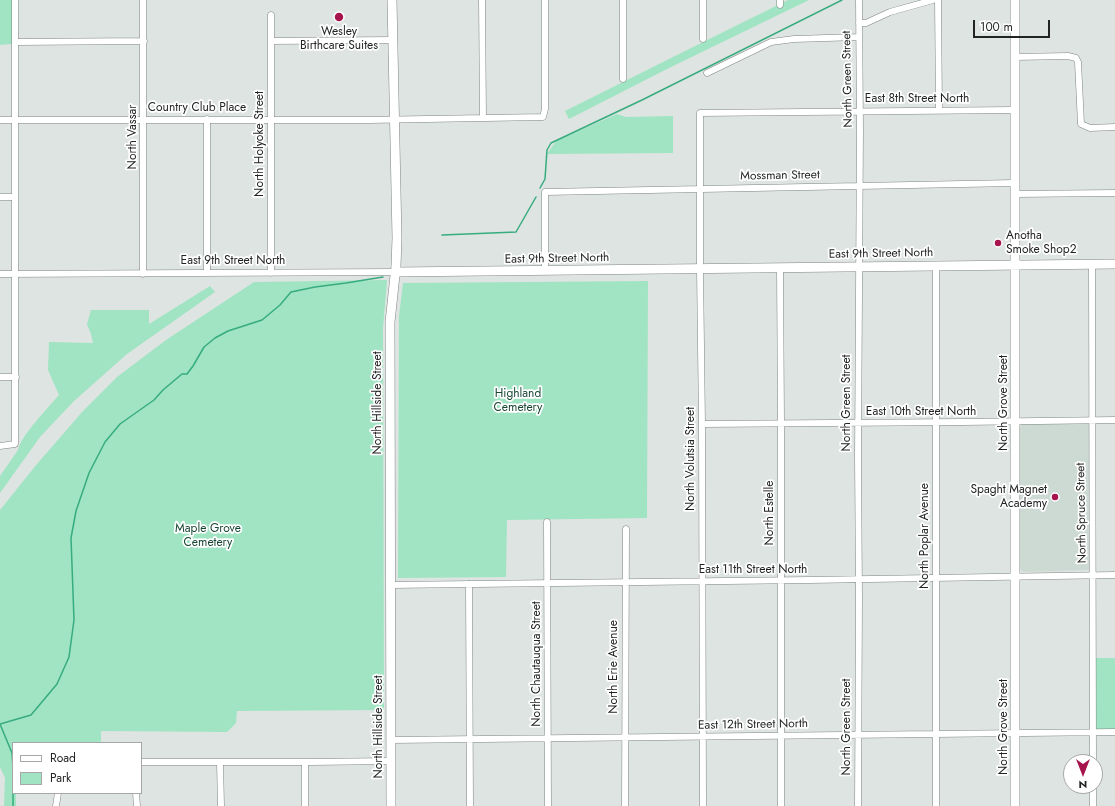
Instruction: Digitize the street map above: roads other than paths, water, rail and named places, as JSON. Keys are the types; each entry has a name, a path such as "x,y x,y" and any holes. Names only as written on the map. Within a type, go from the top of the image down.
{"street":[{"path":"0,446 15,444 15,0"},
{"name":"North Vassar","path":"143,0 143,274"},
{"name":"North Hillside Street","path":"391,806 390,322 396,272 397,238 392,0"},
{"path":"482,0 483,118"},
{"path":"394,119 543,117 545,109 544,0"},
{"path":"623,0 623,79"},
{"path":"703,0 703,39"},
{"name":"North Green Street","path":"858,0 860,111 858,806"},
{"path":"859,23 866,23 890,12 933,0"},
{"path":"938,0 938,110"},
{"name":"North Grove Street","path":"1015,0 1015,806"},
{"name":"North Holyoke Street","path":"271,15 271,273"},
{"path":"709,72 771,42 794,39 859,37"},
{"path":"15,42 144,40"},
{"path":"271,40 393,40"},
{"path":"1014,57 1068,56 1076,58 1078,62 1081,124 1090,128 1115,127"},
{"name":"East 8th Street North","path":"700,113 1014,110"},
{"name":"North Volutsia Street","path":"700,113 703,806"},
{"path":"207,119 207,273"},
{"name":"Country Club Place","path":"0,120 394,119"},
{"name":"Mossman Street","path":"545,271 545,192 1015,183"},
{"path":"1015,194 1115,193"},
{"path":"0,197 15,197"},
{"name":"North Spruce Street","path":"1092,264 1094,576 1093,754"},
{"name":"East 9th Street North","path":"0,274 545,271 1115,264"},
{"name":"North Poplar Avenue","path":"936,266 936,806"},
{"name":"North Estelle","path":"780,268 781,806"},
{"path":"0,377 16,377"},
{"name":"East 10th Street North","path":"702,424 937,423 1115,420"},
{"name":"North Chautauqua Street","path":"547,522 548,806"},
{"name":"North Erie Avenue","path":"625,806 626,529"},
{"name":"East 11th Street North","path":"390,584 1115,575"},
{"path":"469,584 470,806"},
{"name":"East 12th Street North","path":"391,740 1115,732"},
{"path":"142,762 304,762 391,760"},
{"path":"220,762 221,806"},
{"path":"304,762 305,806"},
{"path":"56,806 58,794"},
{"path":"136,794 137,806"},
{"path":"1093,794 1093,806"}],"waterway":[{"path":"540,188 545,179 547,150 551,143 642,100 842,0"},
{"path":"442,235 516,232 536,197"},
{"path":"0,724 31,715 57,684 69,657 74,620 71,538 76,511 89,473 105,442 120,424 154,400 163,390 182,374 187,374 204,347 215,338 228,331 262,320 280,305 291,292 383,277"},
{"path":"0,724 12,753"},
{"path":"13,794 13,806"}],"place":[{"name":"Wesley Birthcare Suites","path":"339,17"},
{"name":"Anotha Smoke Shop2","path":"998,243"},
{"name":"Spaght Magnet Academy","path":"1055,497"}],"park label":[{"name":"Highland Cemetery","path":"518,401"},
{"name":"Maple Grove Cemetery","path":"208,536"}]}
